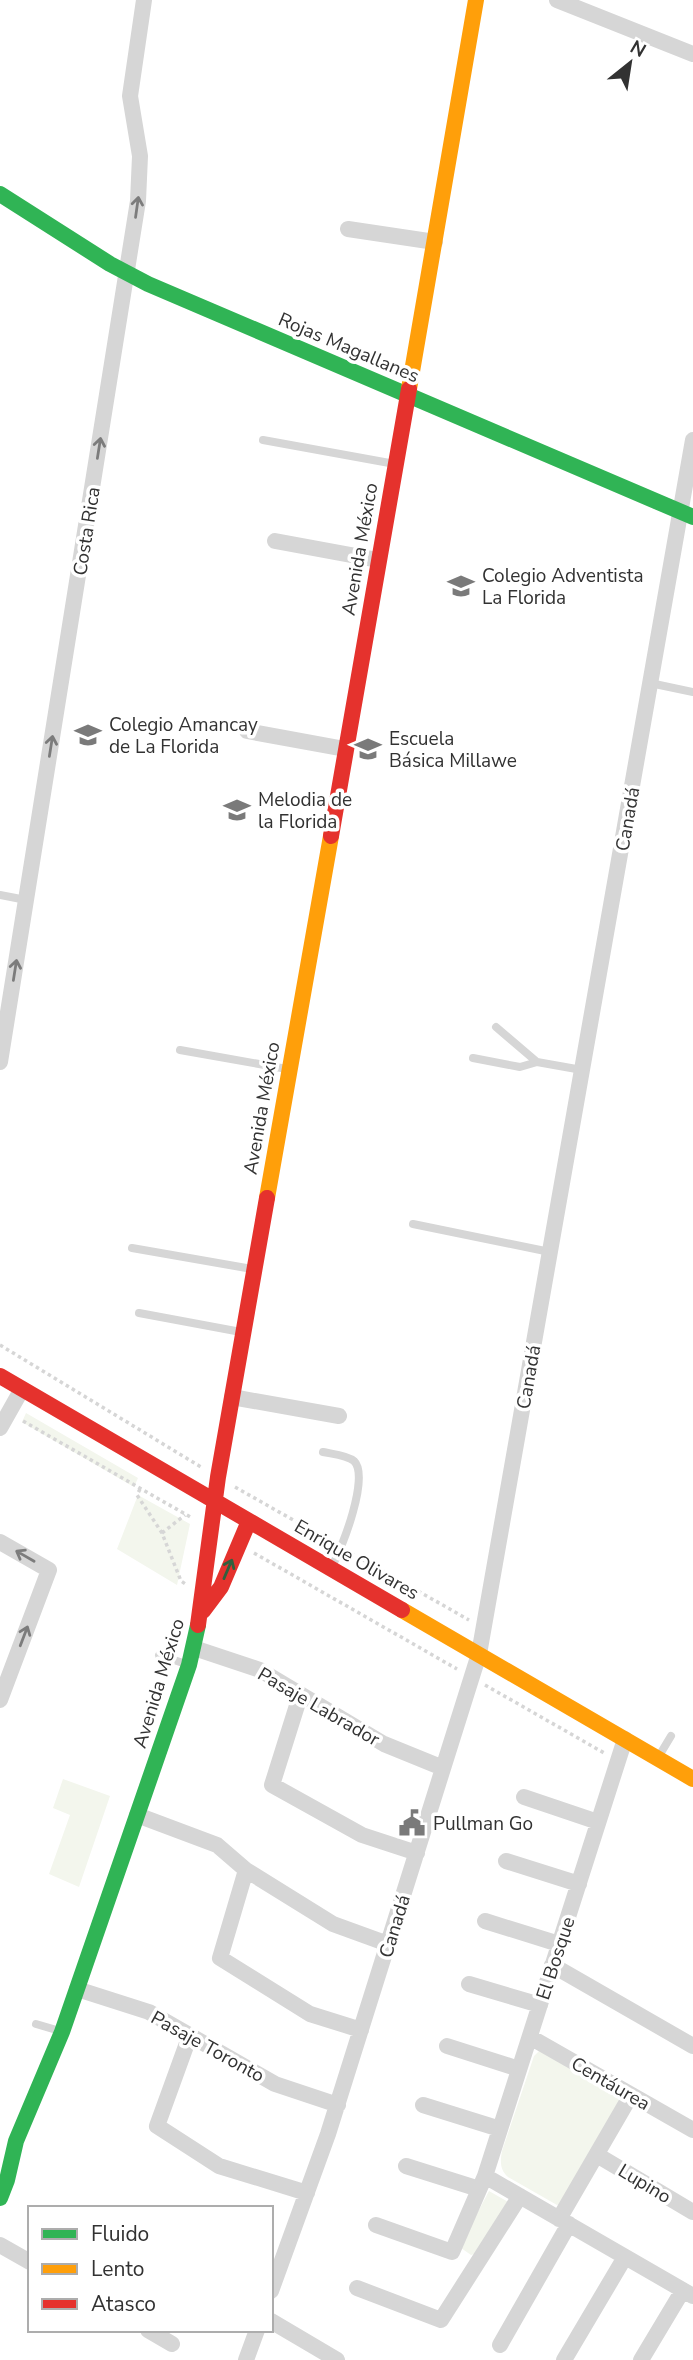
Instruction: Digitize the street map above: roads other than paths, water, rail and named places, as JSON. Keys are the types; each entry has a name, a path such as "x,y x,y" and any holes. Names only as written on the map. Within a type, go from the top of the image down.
{"street":[{"name":"Costa Rica","path":"0,1062 127,275 141,169 130,85 144,0"},
{"name":"Avenida México","path":"0,2198 29,2106 62,2032 194,1648 204,1595 214,1500 476,0"},
{"path":"557,0 693,54"},
{"name":"Rojas Magallanes","path":"0,194 127,275 687,515"},
{"path":"348,229 435,243"},
{"name":"Canadá","path":"273,2286 338,2105 479,1654 650,684 687,515 693,440"},
{"path":"275,541 378,560"},
{"path":"247,731 345,749"},
{"name":"Enrique Olivares","path":"2,1382 22,1388 693,1779"},
{"path":"0,1428 22,1388"},
{"path":"232,1396 339,1416"},
{"path":"201,1614 221,1587 249,1521"},
{"path":"0,1542 49,1570 5,1667 0,1700"},
{"name":"Pasaje Labrador","path":"194,1648 260,1670 384,1744 443,1768"},
{"path":"300,1696 272,1786 362,1835 417,1853"},
{"name":"El Bosque","path":"376,2225 452,2252 482,2182 500,2129 625,1740"},
{"path":"524,1797 598,1822"},
{"path":"137,1815 217,1845 246,1870 333,1924 388,1944"},
{"path":"506,1861 579,1884"},
{"path":"246,1870 220,1958 310,2014 361,2030"},
{"path":"485,1921 559,1944"},
{"path":"552,1965 693,2046"},
{"path":"469,1984 540,2005"},
{"name":"Pasaje Toronto","path":"77,1989 149,2012 275,2084 338,2105"},
{"path":"190,2035 157,2126 219,2166 307,2193"},
{"name":"Centáurea","path":"530,2037 693,2130"},
{"path":"447,2046 519,2069"},
{"path":"500,2345 597,2155 631,2095"},
{"path":"423,2105 500,2129"},
{"name":"Lupino","path":"597,2155 693,2212"},
{"path":"406,2166 482,2182 520,2196 688,2293 641,2360"},
{"path":"357,2288 441,2320 520,2196"},
{"path":"0,2245 28,2261"},
{"path":"564,2360 625,2257"},
{"path":"273,2322 337,2360"},
{"path":"151,2332 172,2344"},
{"path":"246,2360 256,2332"}],"lane":[{"path":"264,440 395,464"},
{"path":"650,684 693,692"},
{"path":"0,895 26,900"},
{"path":"496,1027 537,1062"},
{"path":"180,1050 289,1069"},
{"path":"474,1058 520,1067 537,1062 582,1070"},
{"path":"413,1224 550,1252"},
{"path":"132,1248 254,1270"},
{"path":"139,1313 243,1333"},
{"path":"323,1452 349,1458 358,1467 357,1495 347,1533 331,1568"},
{"path":"159,1655 189,1665"},
{"path":"658,1759 671,1736"},
{"path":"36,2024 62,2032"}],"place":[{"name":"Colegio Adventista La Florida","path":"461,586"},
{"name":"Colegio Amancay de La Florida","path":"88,735"},
{"name":"Escuela Básica Millawe","path":"368,749"},
{"name":"Melodia de la Florida","path":"237,810"},
{"name":"Pullman Go","path":"412,1823"}]}
